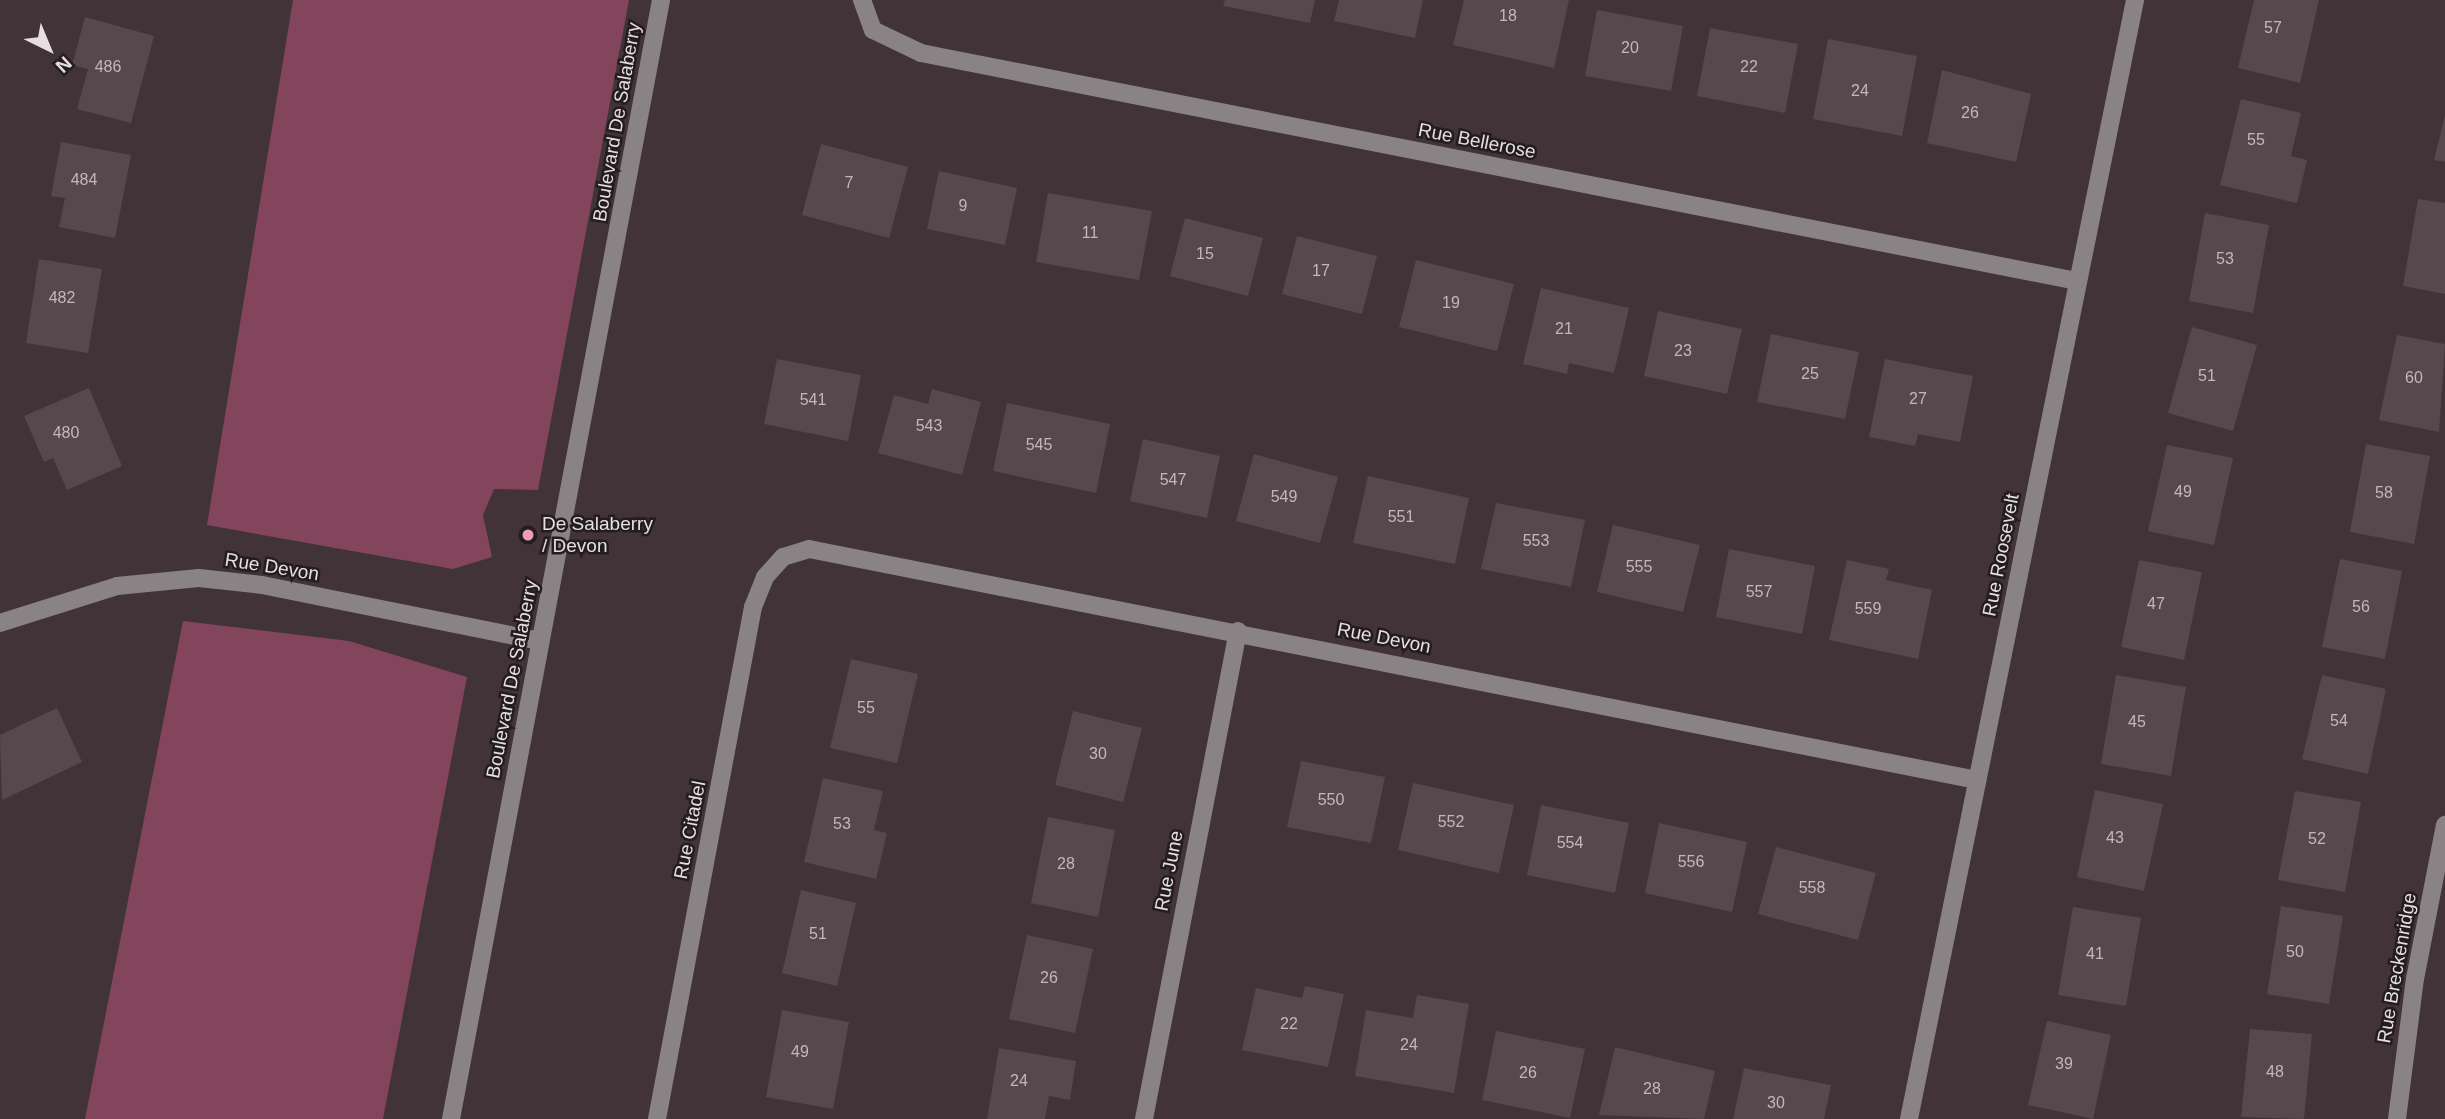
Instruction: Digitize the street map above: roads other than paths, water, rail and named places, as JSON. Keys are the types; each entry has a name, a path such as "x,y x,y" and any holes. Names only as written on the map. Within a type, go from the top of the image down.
{"street":[{"name":"Boulevard De Salaberry","path":"452,1119 539,641 661,0"},
{"name":"Rue Bellerose","path":"862,0 873,30 921,53 2077,281"},
{"name":"Rue Roosevelt","path":"1909,1119 2135,0"},
{"name":"Rue Devon","path":"783,557 809,549 834,553 1977,779"},
{"name":"Rue Citadel","path":"657,1119 753,607 765,577 783,557"},
{"name":"Rue Devon","path":"1,620 117,586 199,578 262,585 539,641"},
{"name":"Rue June","path":"1144,1119 1238,631"},
{"name":"Rue Breckenridge","path":"2397,1119 2415,979 2445,825"}],"place":[{"name":"De Salaberry / Devon","path":"528,535"}]}
